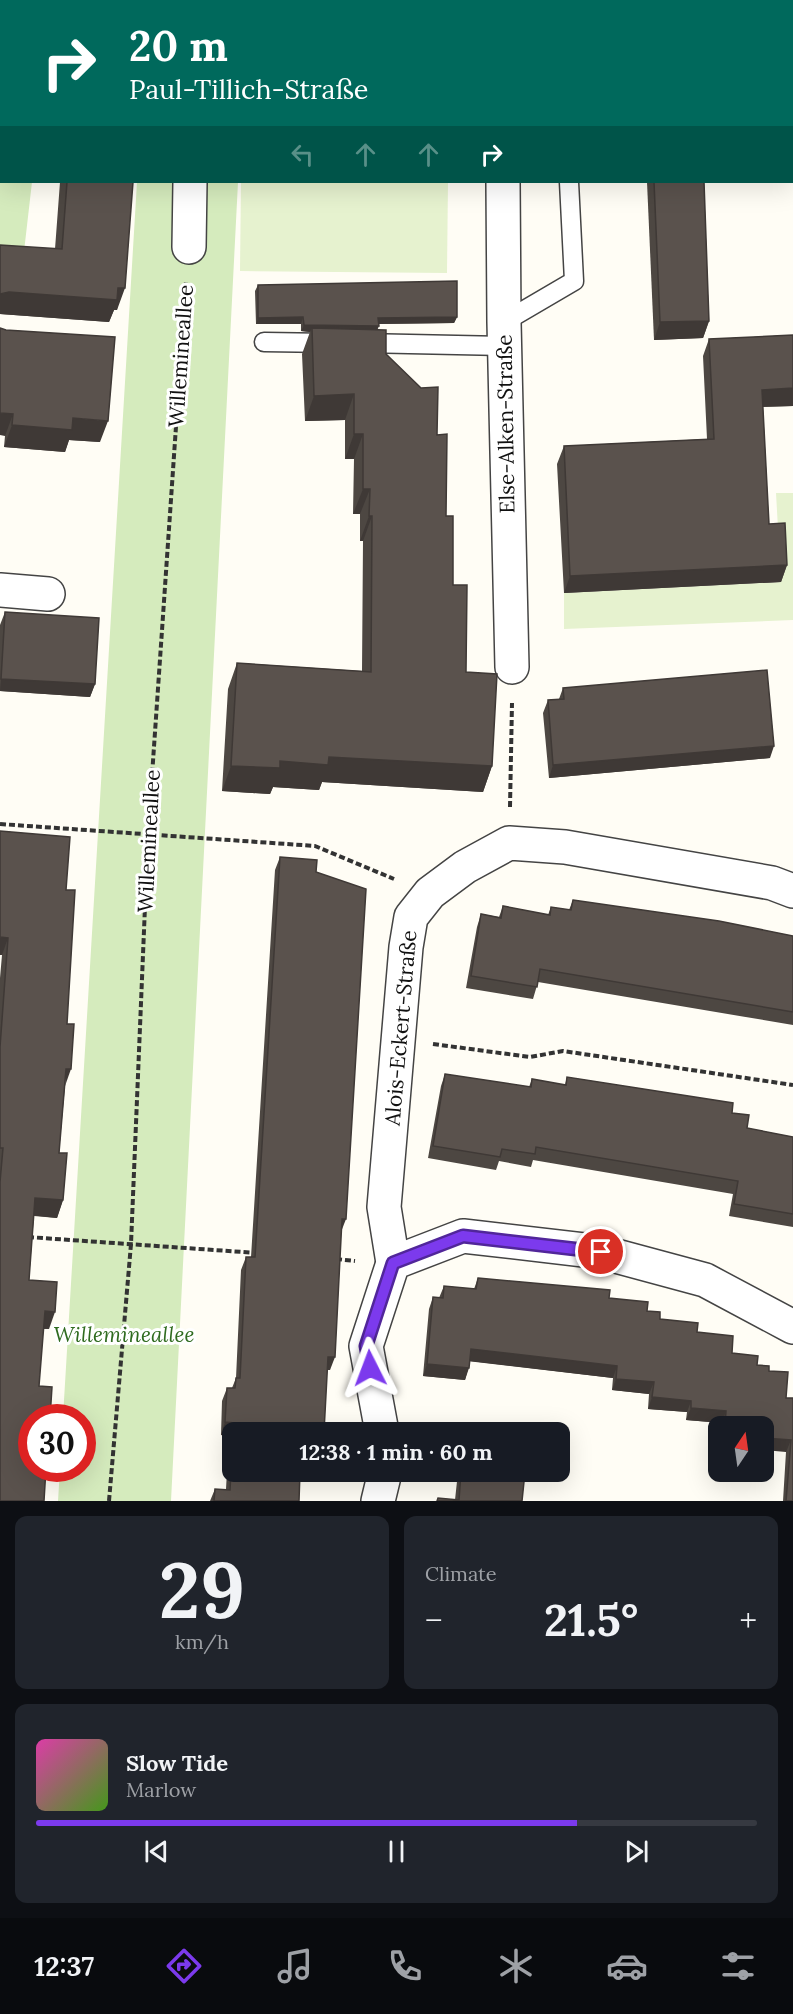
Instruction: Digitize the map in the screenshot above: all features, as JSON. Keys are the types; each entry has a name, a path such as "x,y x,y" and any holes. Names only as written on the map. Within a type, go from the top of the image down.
{"street":[{"path":"189,247 190,183"},
{"name":"Else-Alken-Straße","path":"503,183 504,334 512,667"},
{"path":"0,590 48,594"},
{"path":"509,843 566,847 772,883 793,891"},
{"name":"Alois-Eckert-Straße","path":"393,1263 384,1207 406,947 411,917 430,893 465,867 509,843"},
{"path":"380,1422 366,1346 393,1263 463,1236 601,1252 705,1280 793,1327"},
{"path":"378,1501 383,1482"}],"lane":[{"path":"264,342 504,334 574,280 570,183"}],"path":[{"name":"Willemineallee","path":"109,1501 131,1244 148,834 189,247"},
{"path":"509,843 512,667"},
{"path":"0,824 315,846 430,893"},
{"path":"399,1039 530,1057 563,1051 793,1086"},
{"path":"24,1237 262,1254"},
{"path":"333,1259 393,1263"}],"green space":[{"path":"0,183 32,183 22,269 0,264"},
{"name":"Willemineallee","path":"137,183 238,183 171,1501 58,1501 59,1482 96,1482 96,1404 64,1404"},
{"path":"241,183 448,183 447,273 240,271"},
{"path":"776,493 793,493 793,620 564,629 564,593 781,582"}],"building":[{"path":"67,183 133,183 125,288 118,288 117,300 9,292 0,294 0,245 62,249"},
{"path":"654,183 704,183 709,321 660,322"},
{"path":"457,281 457,317 378,318 379,326 304,325 303,317 258,318 258,285"},
{"path":"0,328 115,337 108,421 73,418 72,430 12,425 13,414 0,413"},
{"path":"312,328 386,330 386,354 421,388 438,387 437,435 447,434 446,516 453,516 453,585 467,585 466,672 497,674 492,766 329,757 328,765 280,761 280,768 231,766 237,663 371,672 372,516 369,516 370,489 363,489 363,434 354,434 354,394 314,396"},
{"path":"793,335 793,388 762,390 769,524 785,523 787,565 570,576 564,446 714,439 709,339"},
{"path":"5,612 99,618 95,684 1,679"},
{"path":"767,670 774,746 553,765 548,700 564,699 563,688"},
{"path":"0,831 70,837 66,890 75,890 67,1024 74,1024 71,1069 66,1069 59,1153 67,1153 63,1200 35,1198 29,1280 57,1282 55,1312 45,1311 39,1386 52,1387 51,1404 18,1404 18,1482 45,1482 44,1501 0,1501 0,1182 3,1148 0,1148 0,1047 8,938 0,937"},
{"path":"280,857 317,860 316,872 366,889 346,1219 342,1219 335,1357 328,1357 325,1422 225,1422 227,1388 235,1388 236,1378 240,1378 246,1257 255,1257"},
{"path":"573,900 719,921 793,936 793,1012 540,969 537,987 471,976 481,914 501,918 503,906 550,915 551,907 571,910"},
{"path":"445,1074 531,1087 532,1079 566,1085 567,1077 733,1103 732,1113 749,1115 747,1128 793,1137 793,1214 734,1204 738,1181 536,1147 535,1154 502,1149 500,1157 433,1146"},
{"path":"478,1278 610,1290 609,1298 648,1302 647,1311 660,1312 660,1319 698,1323 697,1332 733,1336 732,1353 758,1356 757,1365 769,1366 769,1371 788,1372 786,1398 793,1398 793,1501 786,1501 791,1440 774,1439 774,1416 726,1416 726,1411 691,1408 691,1401 652,1397 654,1382 616,1379 617,1366 471,1349 469,1368 427,1364 433,1297 443,1298 444,1286 476,1289"},
{"path":"230,1482 300,1482 299,1501 214,1501 215,1489 230,1490"},
{"path":"460,1482 524,1482 522,1501 437,1501 438,1498 459,1500"}],"route":[{"path":"370,1368 366,1346 393,1263 463,1236 601,1252"}]}
